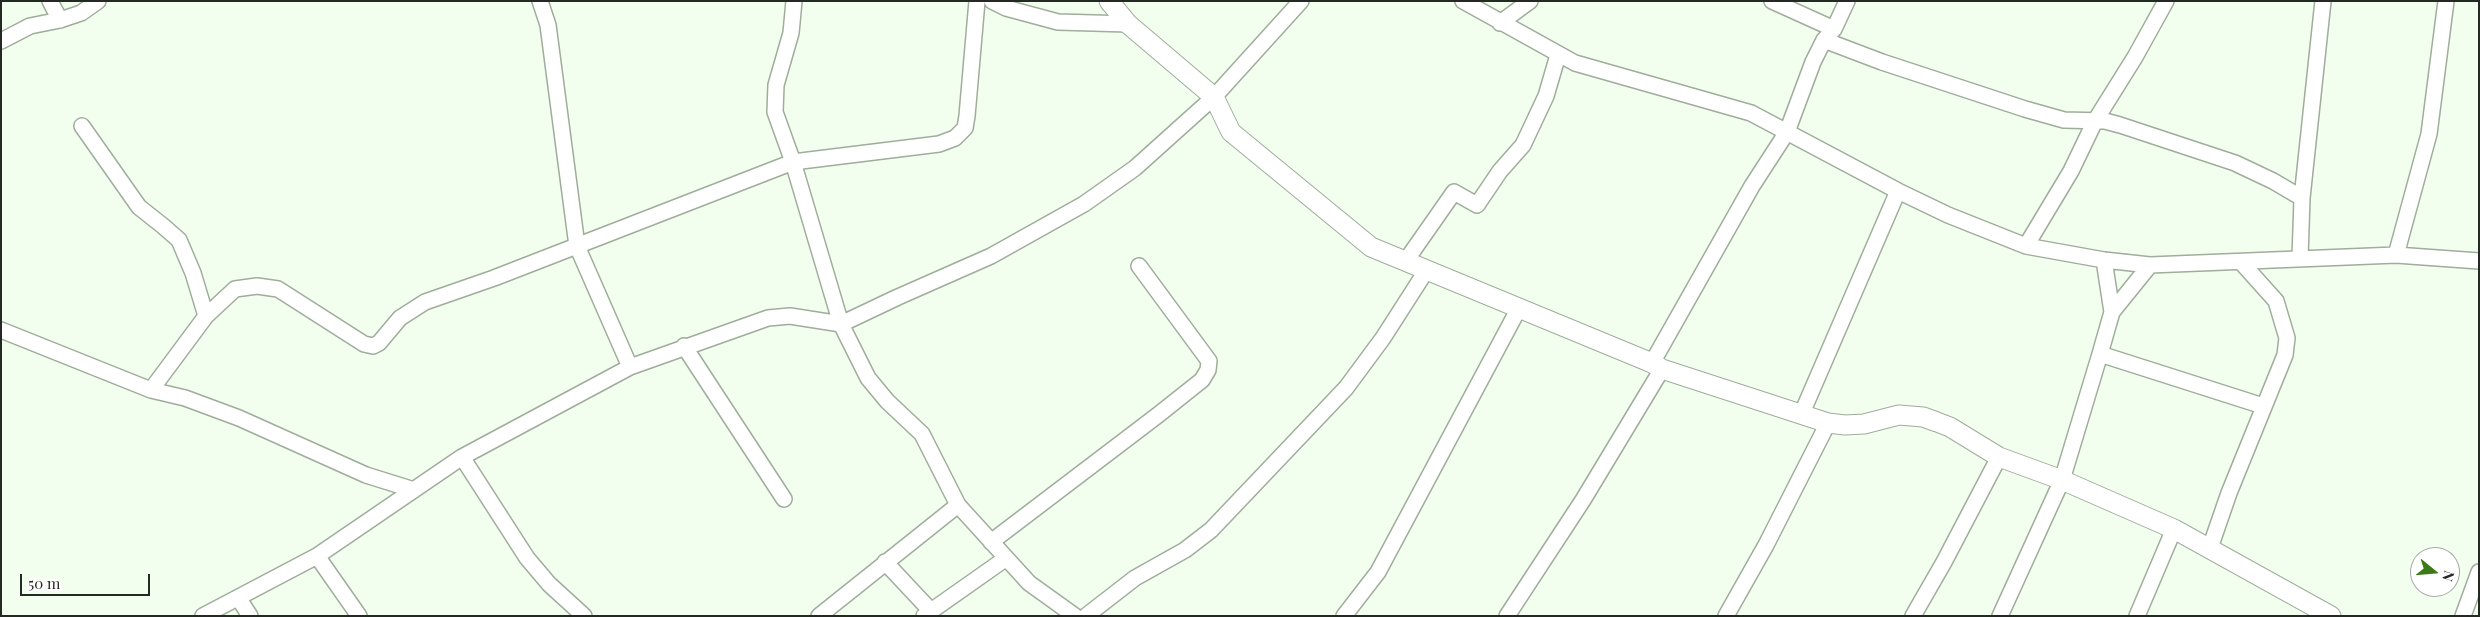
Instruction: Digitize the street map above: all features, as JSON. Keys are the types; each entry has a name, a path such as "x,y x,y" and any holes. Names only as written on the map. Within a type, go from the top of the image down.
{"street":[{"path":"50,1 60,20"},
{"path":"1,41 30,26 60,20 81,12 98,1"},
{"path":"540,1 548,25 577,246 630,367"},
{"path":"794,1 791,33 776,84 775,112 793,162 841,324 868,378 887,401 922,434 958,505 1005,559 1029,583 1075,616"},
{"path":"151,390 206,316 235,289 257,286 278,289 364,344 372,346 380,343 400,318 425,302 577,246 793,162 939,144 955,138 965,128 967,116 977,1"},
{"path":"992,1 1006,8 1058,22 1128,24"},
{"path":"1109,1 1128,24 1214,97 1231,132 1371,247 1657,366 1828,423 1845,425 1864,424 1899,415 1923,417 1950,427 1999,457 2062,480 2174,529 2330,616"},
{"path":"1463,1 1575,63 1751,113 1948,216 2026,246 2104,260 2150,265 2396,255 2479,261"},
{"path":"1500,23 1530,1"},
{"path":"1772,1 1882,62 2064,120 2095,121 2120,125 2235,163 2273,180 2302,198"},
{"path":"1507,616 1583,500 1657,366 1752,186 1787,132 1829,34 1847,1"},
{"path":"2026,246 2071,171 2095,121 2135,57 2166,1"},
{"path":"2300,258 2302,198 2323,1"},
{"path":"2396,255 2429,134 2446,1"},
{"path":"203,616 239,599 317,556 462,457 630,367 684,346 739,330 768,318 790,316 841,324 991,256 1084,204 1135,168 1214,97 1301,2"},
{"path":"1405,262 1454,192 1477,205 1500,170 1523,144 1546,96 1558,55"},
{"path":"82,126 139,207 179,240 193,273 206,316"},
{"path":"1802,413 1898,191"},
{"path":"2104,260 2112,312"},
{"path":"2210,548 2263,406 2285,355 2287,338 2276,301 2241,262"},
{"path":"2000,616 2062,480 2112,312 2150,265"},
{"path":"991,542 1158,415 1202,380 1208,370 1209,361 1139,266"},
{"path":"1086,616 1135,578 1185,550 1211,530 1346,388 1383,338 1426,271"},
{"path":"1344,616 1378,572 1519,308"},
{"path":"2,331 151,390 185,398 239,418 366,475 414,490"},
{"path":"684,346 784,499"},
{"path":"2100,354 2263,406"},
{"path":"1726,616 1766,545 1828,423"},
{"path":"462,457 526,558 549,584 584,616"},
{"path":"1913,616 1944,562 1999,457"},
{"path":"819,616 958,505"},
{"path":"2137,616 2174,529"},
{"path":"317,556 359,616"},
{"path":"885,562 927,613 1005,559"},
{"path":"2463,616 2479,572"},
{"path":"239,599 250,616"}]}
